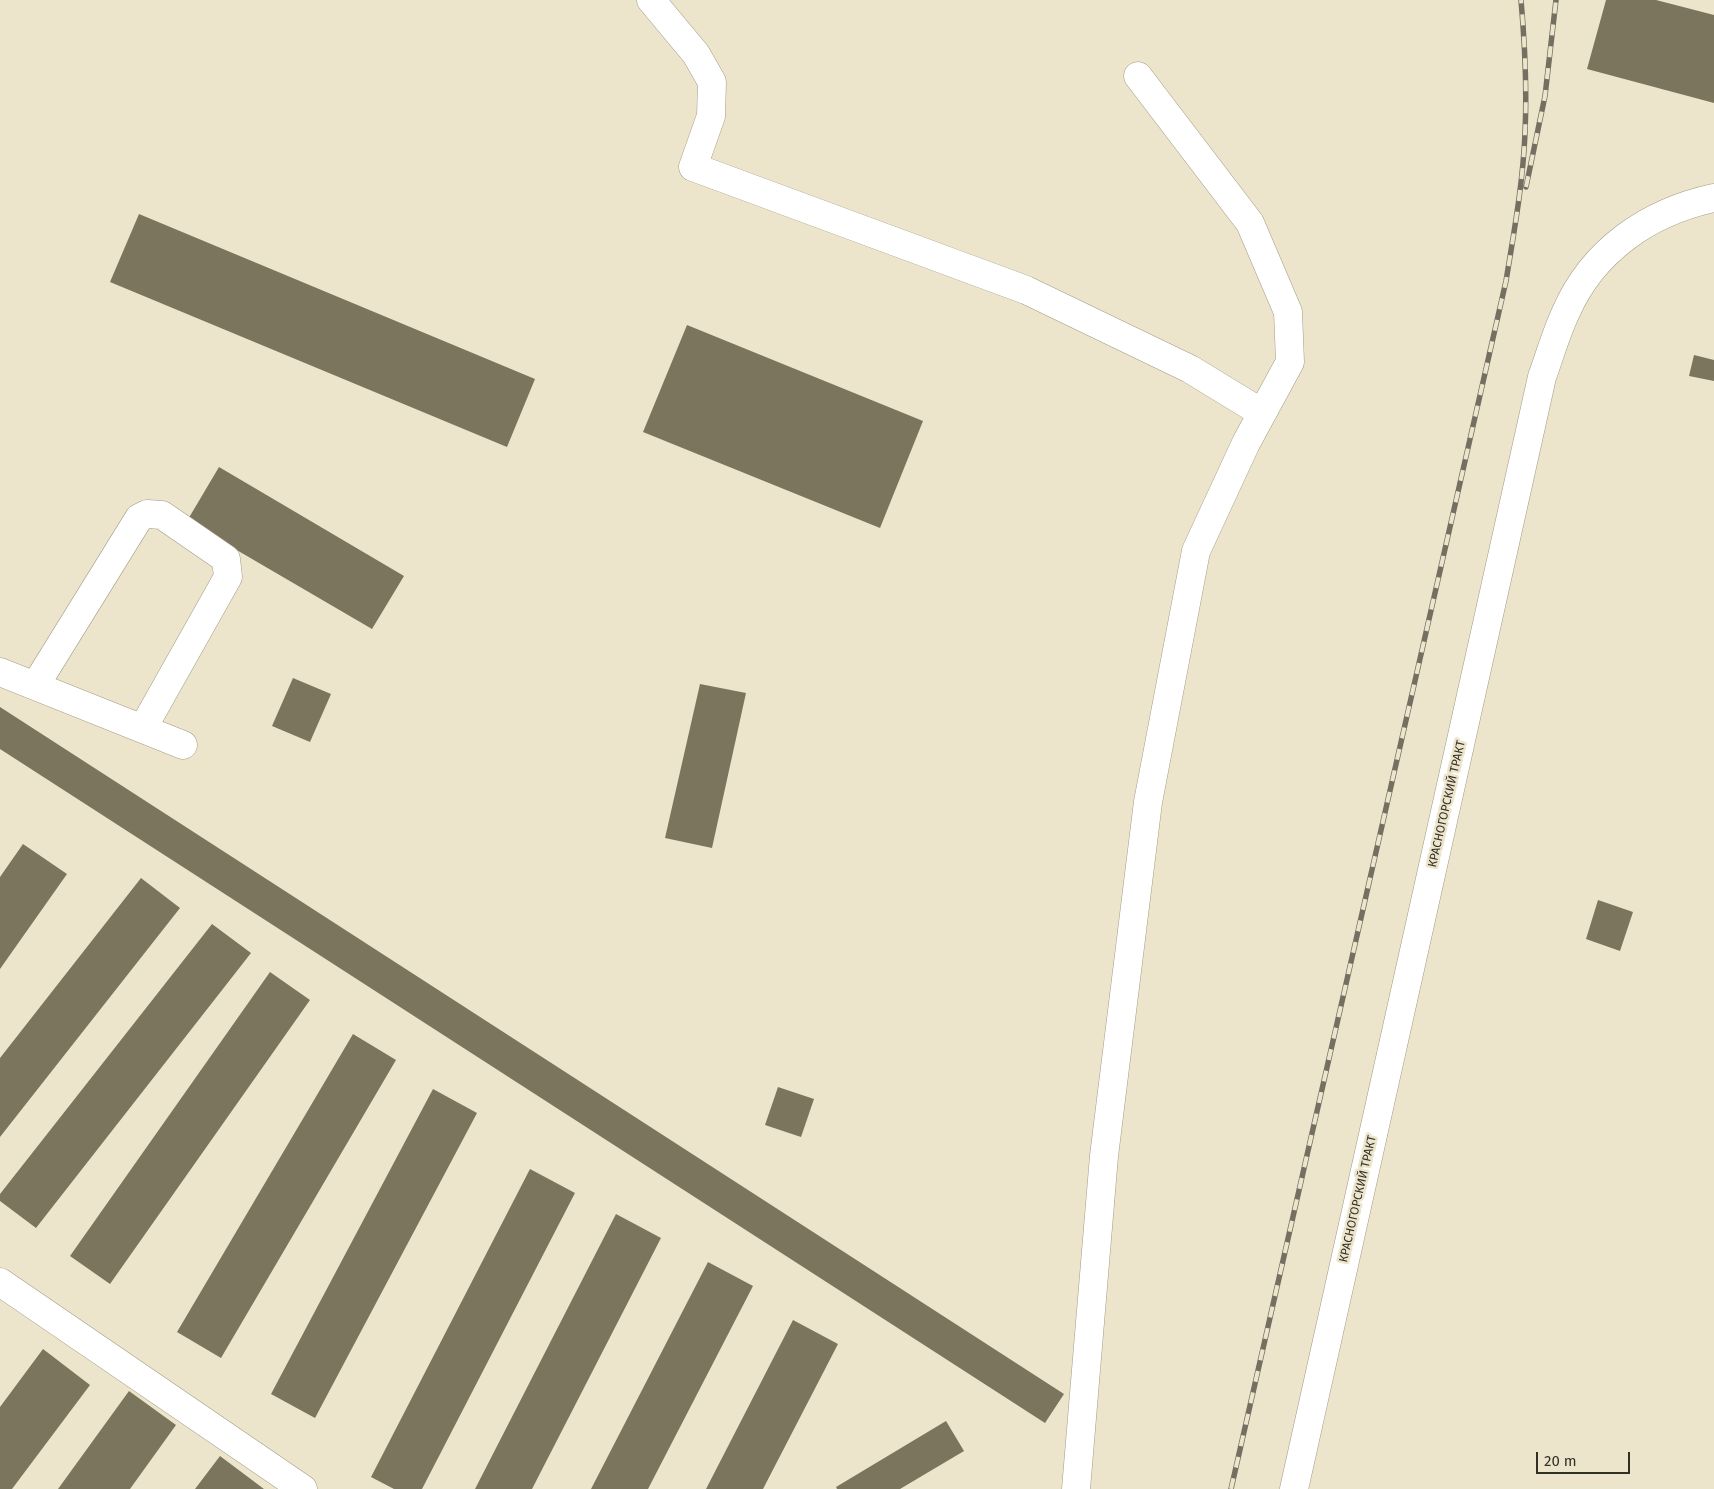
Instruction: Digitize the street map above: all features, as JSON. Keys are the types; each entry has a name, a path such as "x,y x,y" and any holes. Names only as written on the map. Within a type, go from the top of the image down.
{"street":[{"path":"651,0 696,54 712,82 711,116 693,167 1026,290 1190,369 1262,413"},
{"path":"1076,1489 1104,1156 1148,802 1196,551 1246,443 1290,362 1288,312 1250,223 1138,76"},
{"name":"КРАСНОГОРСКИЙ ТРАКТ","path":"1294,1489 1542,377 1566,311 1590,270 1616,243 1650,220 1689,203 1714,198"},
{"path":"36,686 139,518 147,514 162,515 226,558 228,577 143,728"},
{"path":"0,672 183,744"},
{"path":"0,1282 303,1489"}],"building":[{"path":"1606,0 1656,0 1714,15 1714,103 1587,69"},
{"path":"139,214 535,379 507,447 110,282"},
{"path":"687,325 923,421 880,528 643,432"},
{"path":"1694,355 1714,360 1714,381 1689,376"},
{"path":"219,467 404,576 372,629 187,521"},
{"path":"293,678 331,694 310,742 272,726"},
{"path":"700,684 746,693 712,848 665,838"},
{"path":"0,707 1064,1394 1045,1423 0,749"},
{"path":"23,844 67,874 0,969 0,877"},
{"path":"141,878 180,908 0,1137 0,1058"},
{"path":"1598,900 1633,912 1620,951 1586,939"},
{"path":"212,924 251,953 36,1228 0,1201 0,1194"},
{"path":"270,972 310,1000 110,1284 70,1256"},
{"path":"353,1034 396,1060 221,1358 177,1332"},
{"path":"778,1087 814,1099 801,1137 765,1125"},
{"path":"433,1089 477,1113 315,1418 271,1394"},
{"path":"530,1169 575,1193 422,1489 394,1489 371,1477"},
{"path":"616,1214 661,1238 532,1489 475,1489"},
{"path":"708,1262 753,1286 648,1489 591,1489"},
{"path":"793,1320 838,1344 763,1489 706,1489"},
{"path":"43,1349 90,1385 12,1489 0,1489 0,1407"},
{"path":"129,1391 176,1425 130,1489 58,1489"},
{"path":"946,1421 964,1451 900,1489 837,1489 836,1487"},
{"path":"220,1456 264,1489 195,1489"}],"railway":[{"path":"1231,1489 1506,281 1524,152 1526,100 1521,0"},
{"path":"1526,187 1545,96 1556,0"}]}
